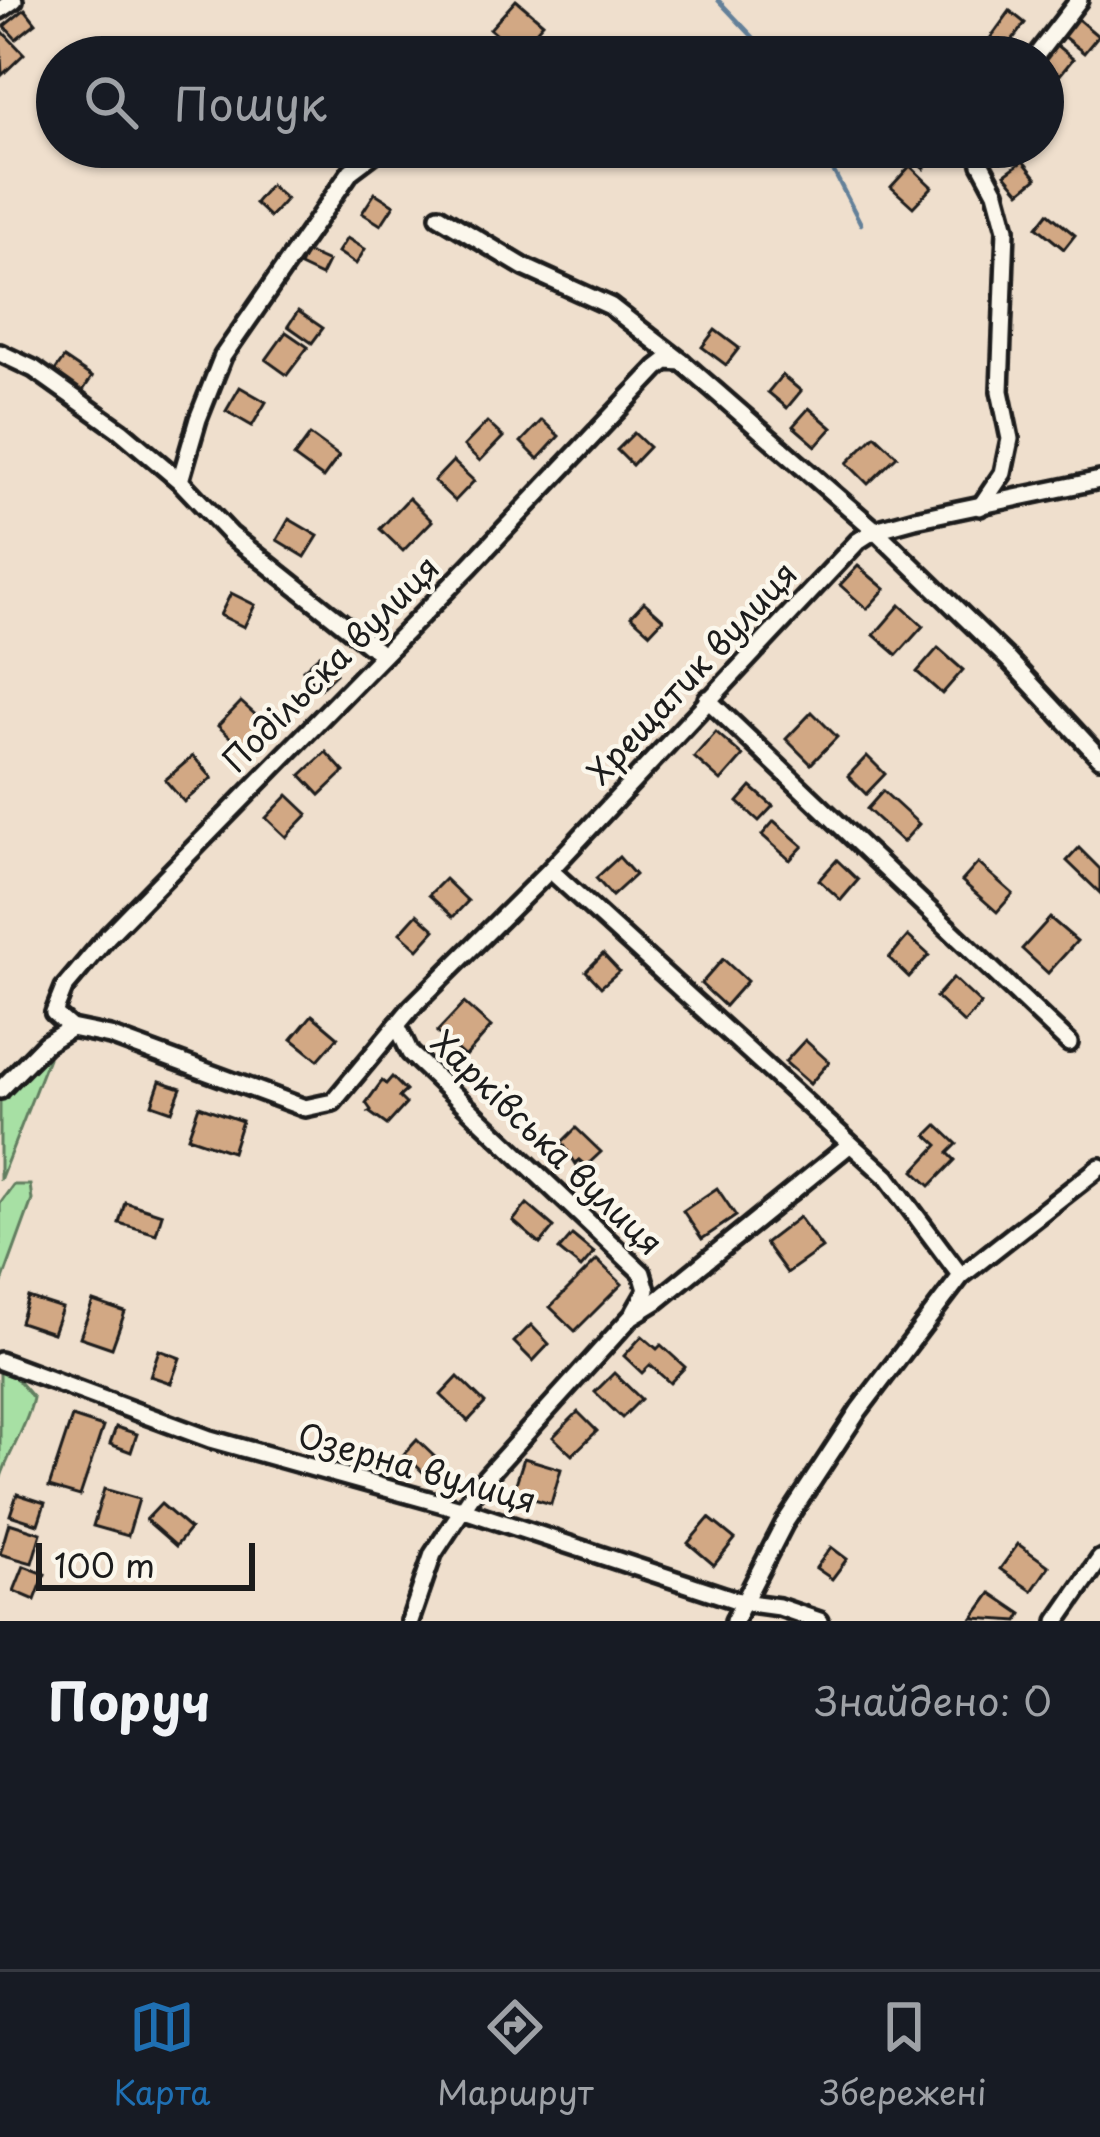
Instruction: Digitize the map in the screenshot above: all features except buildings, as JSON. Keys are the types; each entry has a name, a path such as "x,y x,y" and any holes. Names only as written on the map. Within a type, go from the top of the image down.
{"street":[{"path":"0,10 14,0"},
{"path":"1052,36 1079,0"},
{"path":"180,482 223,356 354,168"},
{"path":"980,507 1003,473 1010,439 1000,391 1006,229 996,192 983,168"},
{"path":"439,216 524,267 610,306 682,362 875,530 1007,658 1100,758"},
{"path":"0,353 34,369 69,394 180,482 231,536 381,654"},
{"name":"Подільска вулиця","path":"71,1028 55,1013 64,988 108,936 657,368 666,361 682,362"},
{"name":"Хрещатик вулиця","path":"397,1025 550,870 837,561 875,530 1100,480"},
{"path":"707,700 1069,1043"},
{"path":"550,870 887,1178 961,1276"},
{"name":"Харківська вулиця","path":"71,1028 169,1056 305,1108 333,1102 397,1025"},
{"name":"Харківська вулиця","path":"397,1025 404,1044 422,1064 642,1273 646,1294 632,1316"},
{"path":"0,1090 45,1044 71,1028"},
{"path":"410,1621 433,1554 461,1509 632,1316 848,1146"},
{"path":"734,1621 784,1524 847,1429 961,1276 1100,1167"},
{"name":"Озерна вулиця","path":"0,1361 210,1439 461,1509 742,1601 820,1621"},
{"path":"1057,1621 1100,1559"}],"green space":[{"path":"36,1041 48,1058 0,1180 0,1097 8,1098 28,1048"},
{"path":"13,1185 30,1185 32,1200 0,1288 0,1203"},
{"path":"0,1360 33,1398 0,1480"}],"waterway":[{"path":"718,0 752,36"},
{"path":"832,168 861,224"}]}
